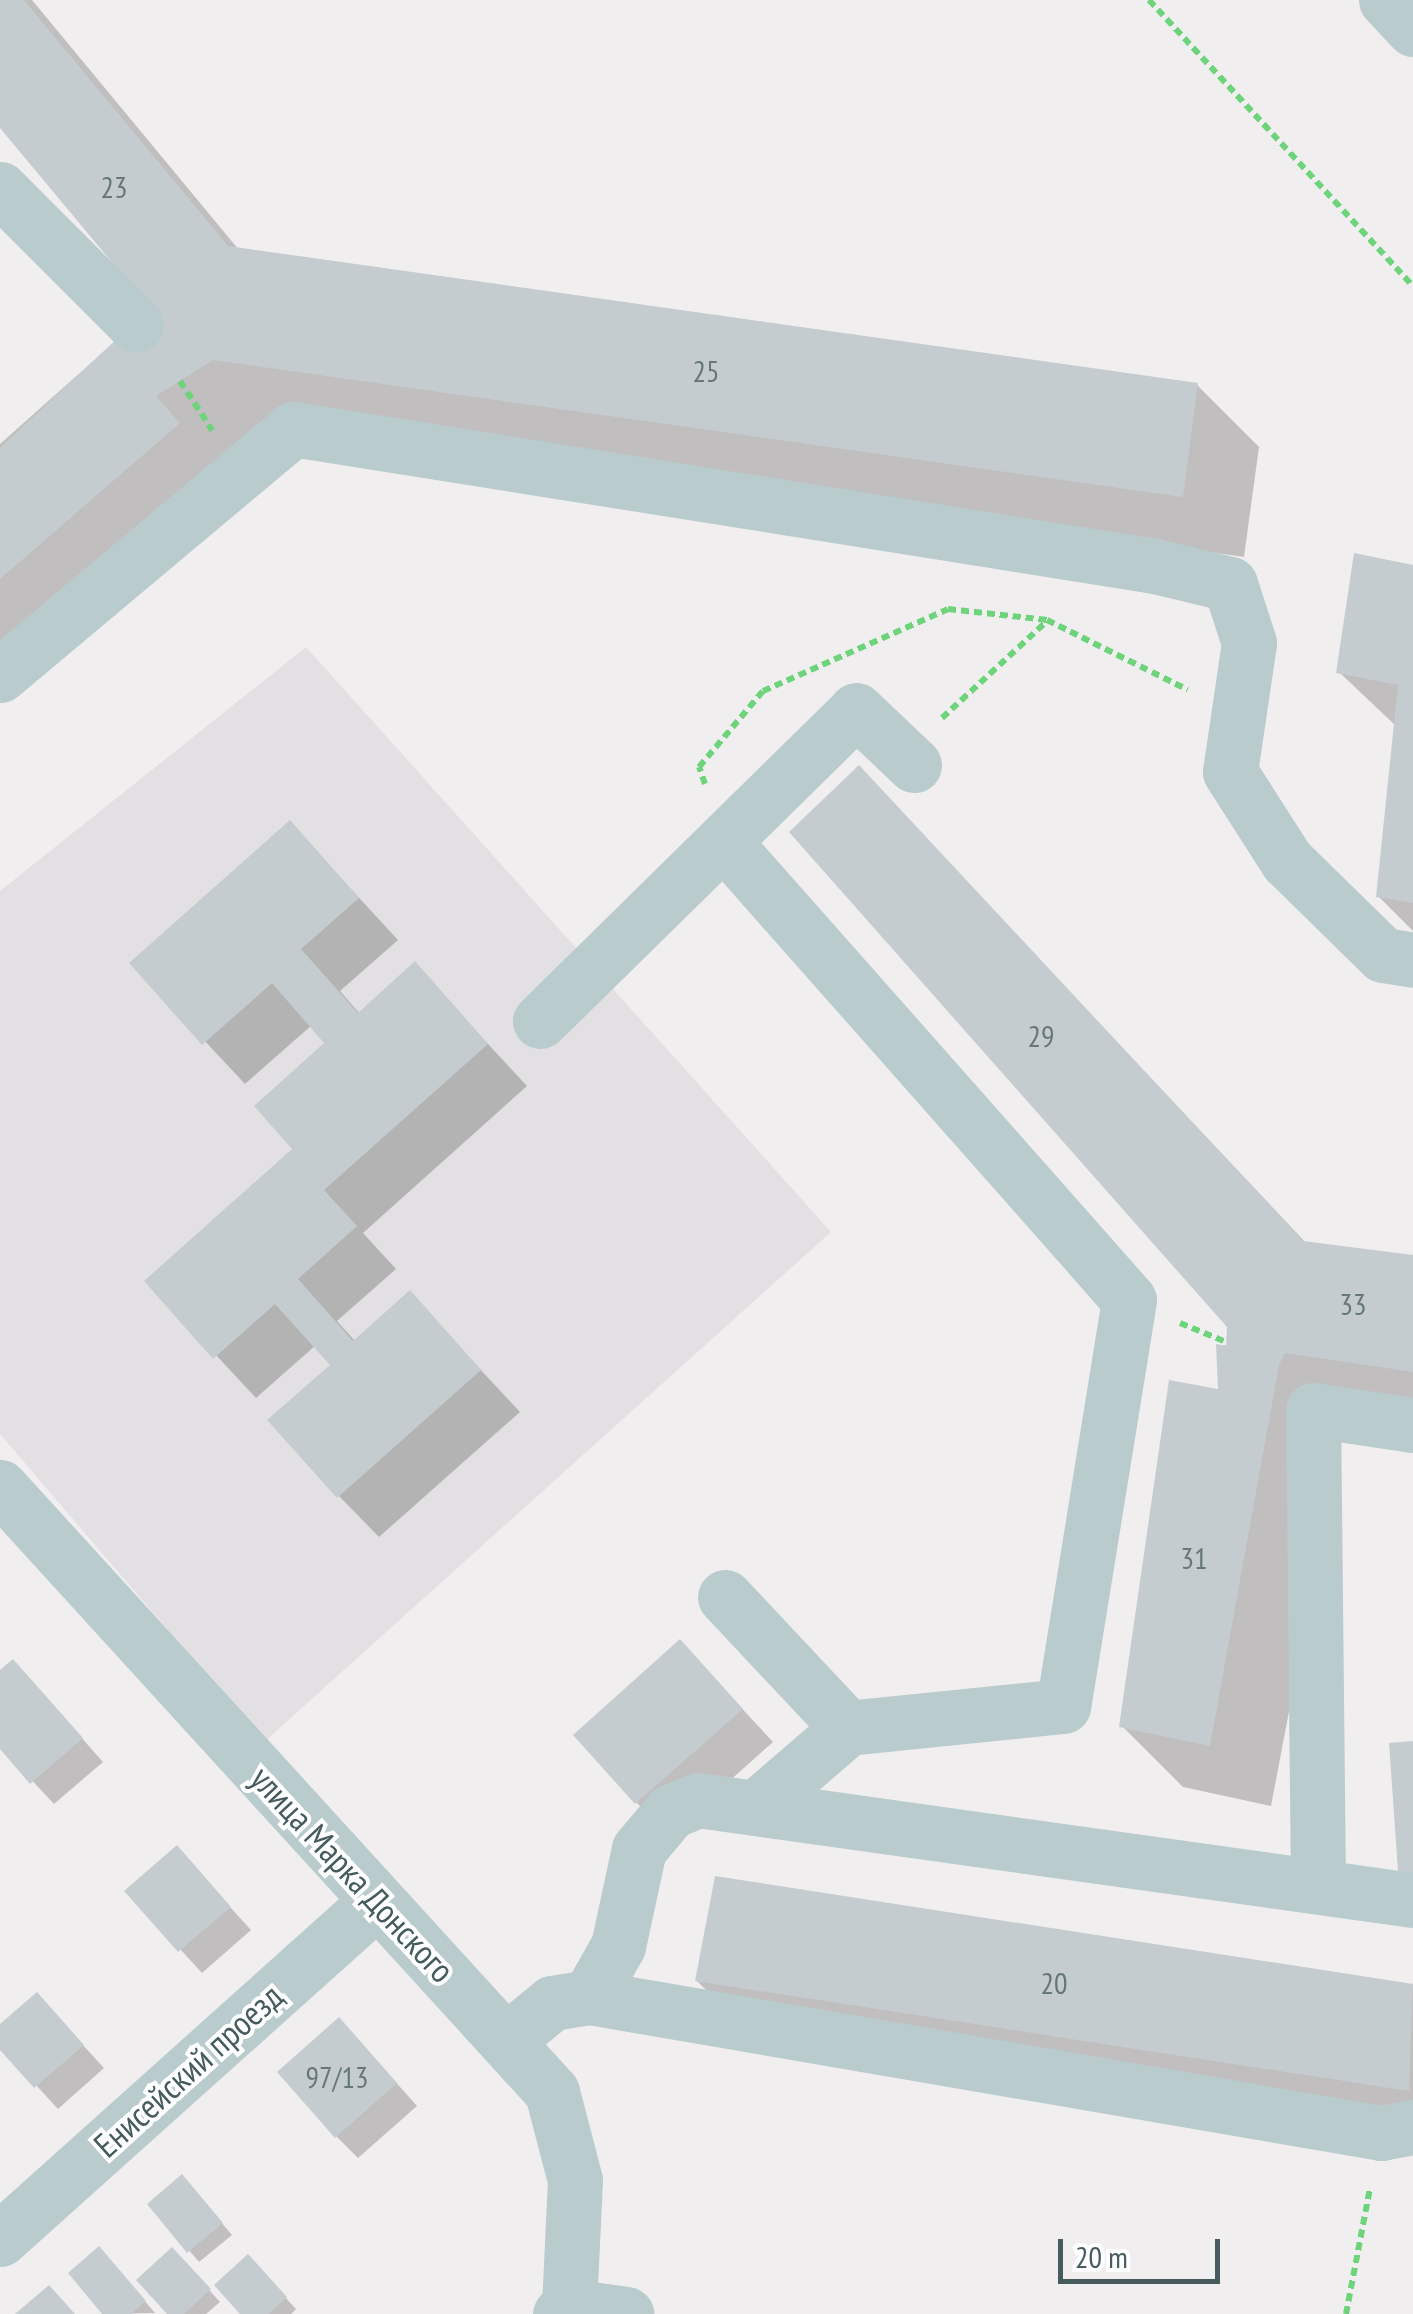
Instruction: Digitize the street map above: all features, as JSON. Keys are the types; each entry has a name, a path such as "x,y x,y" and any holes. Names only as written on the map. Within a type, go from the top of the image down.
{"street":[{"path":"1386,0 1413,29"},
{"path":"0,189 136,324"},
{"path":"0,676 293,428 1230,584 1249,643 1230,772 1287,861 1383,954 1413,960"},
{"path":"540,1021 856,710 909,759"},
{"path":"724,842 1129,1300 1063,1706 848,1728 760,1804"},
{"path":"1318,1886 1313,1410 1413,1425"},
{"name":"улица Марка Донского","path":"0,1486 552,2092 575,2180 564,2310"},
{"path":"724,1597 848,1728"},
{"path":"590,1998 618,1946 639,1850 671,1812 698,1800 760,1804 1413,1900"},
{"name":"Енисейский проезд","path":"0,2239 376,1900"},
{"path":"507,2040 552,2003 590,1998 1397,2130"},
{"path":"564,2310 626,2314"}],"path":[{"path":"1149,0 1413,286"},
{"path":"724,842 699,767 763,691 948,609 1048,620 1238,714"},
{"path":"909,759 1048,620"},
{"path":"1346,2314 1397,2130"}],"shaded area":[{"path":"306,647 831,1232 264,1742 0,1434 0,891"}],"building":[{"path":"0,0 24,0 228,246 1198,383 1183,497 213,360 156,396 180,423 0,579 0,448 150,308 0,128"},
{"path":"1354,553 1413,565 1413,903 1376,897 1398,685 1336,673"},
{"path":"859,765 1303,1241 1413,1255 1413,1372 1285,1353 1279,1365 1210,1746 1119,1727 1169,1380 1218,1389 1216,1344 1226,1346 1227,1327 789,832"},
{"path":"290,820 359,898 301,949 358,1013 415,961 488,1044 324,1190 357,1226 298,1279 353,1341 410,1290 481,1370 337,1498 267,1420 330,1365 275,1304 213,1359 144,1281 292,1149 254,1106 324,1043 272,983 202,1045 129,963"},
{"path":"680,1639 743,1709 635,1804 573,1735"},
{"path":"13,1659 83,1738 30,1784 0,1749 0,1670"},
{"path":"1413,1741 1413,1883 1399,1885 1389,1743"},
{"path":"177,1845 231,1907 178,1952 124,1891"},
{"path":"715,1876 1413,1984 1409,2091 695,1981"},
{"path":"37,1992 84,2045 34,2088 0,2050 0,2024"},
{"path":"339,2017 397,2083 335,2138 277,2072"},
{"path":"182,2174 223,2223 187,2253 147,2204"},
{"path":"99,2246 146,2301 131,2314 102,2314 68,2273"},
{"path":"172,2247 211,2289 184,2314 167,2314 136,2280"},
{"path":"248,2254 287,2297 269,2314 240,2314 214,2285"},
{"path":"49,2285 75,2314 15,2314"}]}
